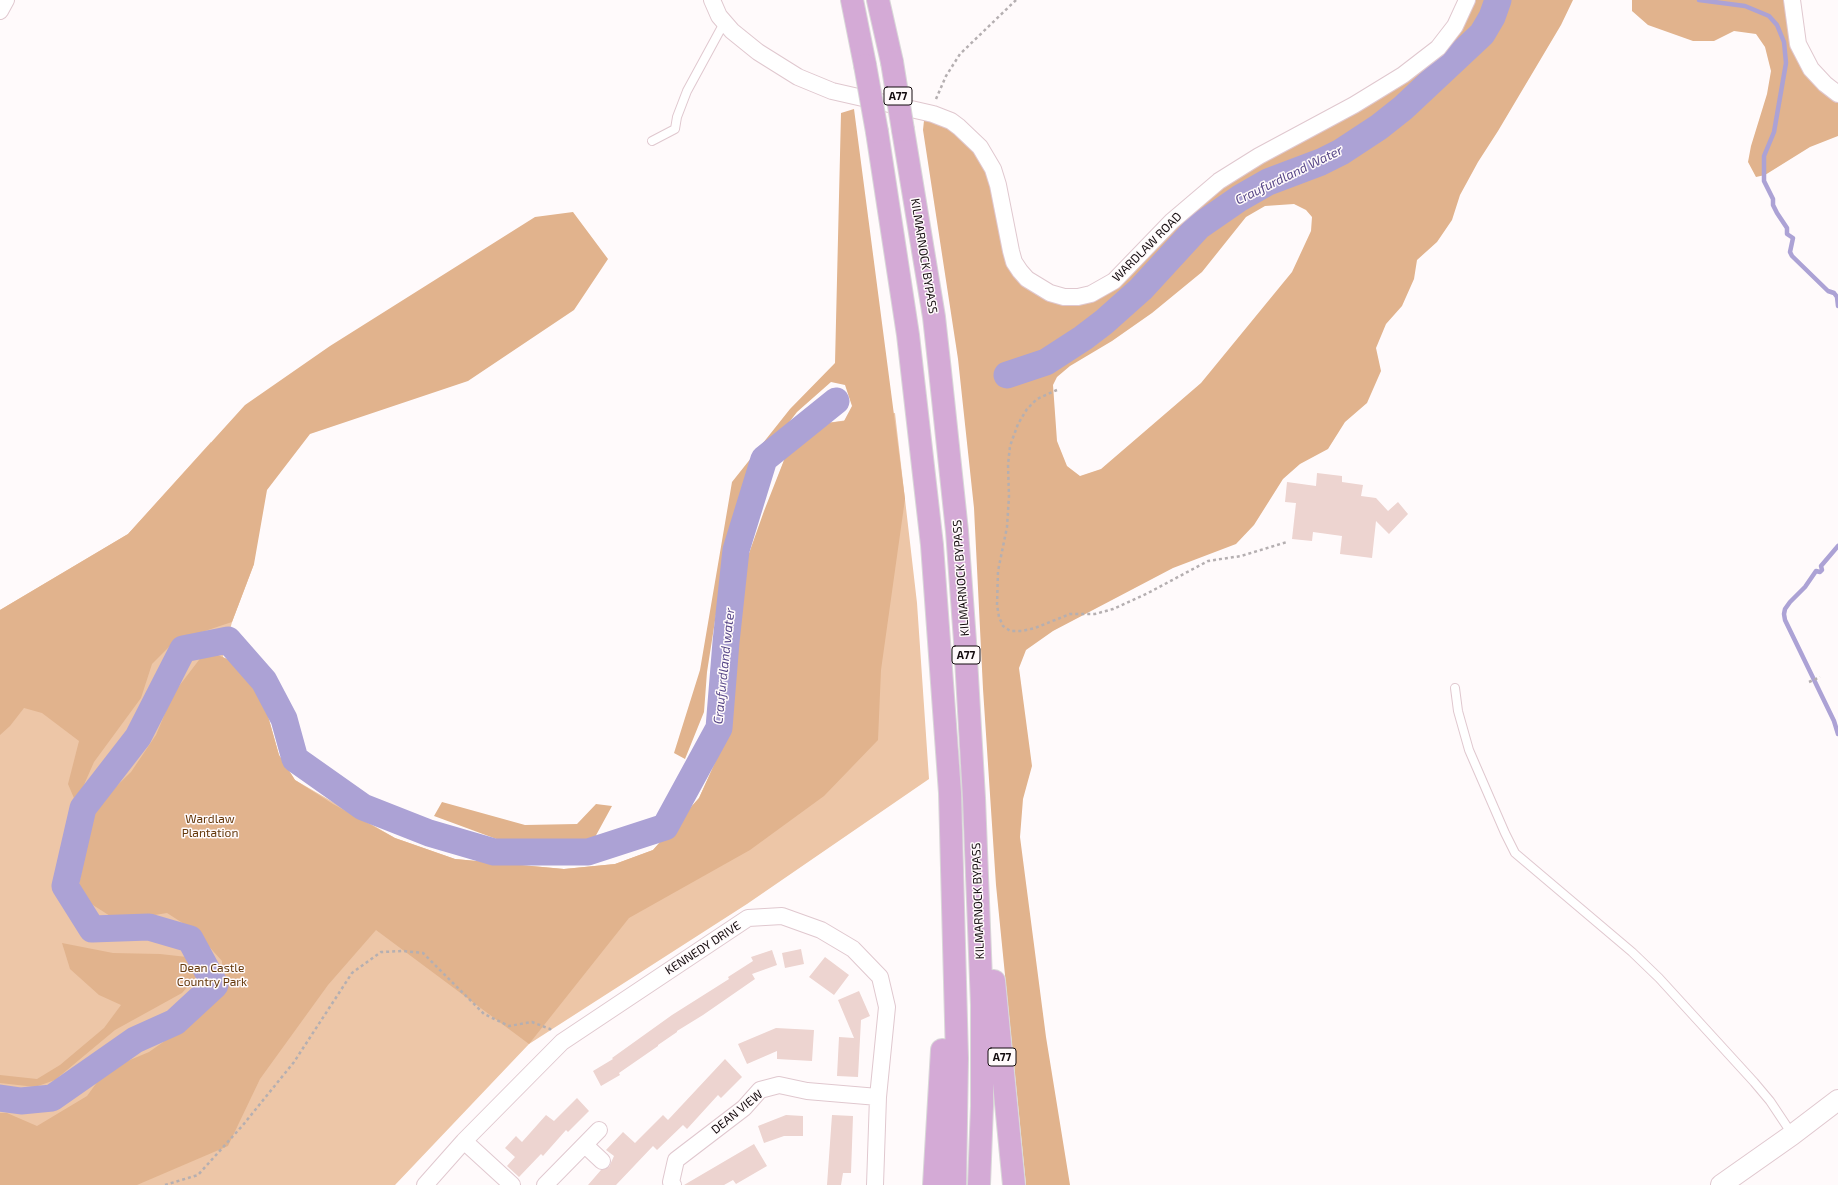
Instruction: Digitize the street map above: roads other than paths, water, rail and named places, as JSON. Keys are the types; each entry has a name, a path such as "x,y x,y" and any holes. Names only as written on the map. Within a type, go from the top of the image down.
{"highway":[{"name":"KILMARNOCK BYPASS","path":"852,0 877,132 908,336 932,545 950,793 957,1058 955,1185"},
{"name":"KILMARNOCK BYPASS","path":"878,0 892,62 934,317 956,515 966,641 980,930 982,1056 979,1185"},
{"name":"A77","path":"980,930 995,984 1014,1185"},
{"name":"A77","path":"934,1185 942,1049 955,981"}],"street":[{"path":"0,11 6,0"},
{"name":"WARDLAW ROAD","path":"712,0 724,23 747,44 798,77 832,91 933,114 951,121 959,127 980,147 988,158 998,185 1014,262 1020,271 1027,279 1050,293 1064,297 1078,298 1091,294 1114,281 1172,221 1218,181 1259,156 1354,105 1403,75 1438,48 1454,26 1467,0"},
{"path":"1792,0 1798,44 1811,69 1825,84 1838,94"},
{"name":"KENNEDY DRIVE","path":"425,1185 464,1141 562,1042 748,918 782,916 821,930 854,949 880,977 888,1007 878,1098 875,1185"},
{"name":"DEAN VIEW","path":"673,1185 671,1182 676,1160 744,1108 760,1090 779,1085 807,1090 878,1098"},
{"path":"1721,1185 1792,1135 1838,1100"},
{"path":"544,1185 599,1130"},
{"path":"464,1141 512,1185"},
{"path":"585,1145 602,1161"}],"lane":[{"path":"652,141 675,129 677,117 687,90 724,23"},
{"path":"1455,688 1458,711 1466,743 1505,833 1515,852 1632,952 1659,978 1754,1082 1770,1101 1792,1135"}],"waterway":[{"name":"Craufurdland Water","path":"1007,375 1046,362 1083,338 1104,322 1141,289 1198,227 1240,198 1268,182 1321,162 1341,152 1379,127 1403,108 1482,34 1492,17 1498,0"},
{"path":"1699,0 1745,6 1769,16 1777,25 1784,42 1786,63 1774,132 1764,156 1764,181 1773,199 1773,205 1787,228 1787,234 1793,238 1790,252 1792,256 1828,291 1834,293 1837,297 1838,306"},
{"name":"Craufurdland water","path":"0,1098 21,1101 52,1098 135,1040 175,1022 215,985 190,939 149,927 92,929 65,886 83,808 138,737 183,649 228,640 264,681 284,719 295,759 363,807 429,833 494,852 588,852 665,827 719,728 726,642 736,550 764,459 836,401"},
{"path":"1838,546 1821,566 1822,570 1820,572 1816,571 1805,587 1790,602 1785,609 1784,614 1785,620 1834,721 1838,734"}],"park label":[{"name":"Wardlaw Plantation","path":"210,826"},
{"name":"Dean Castle Country Park","path":"212,975"}]}
